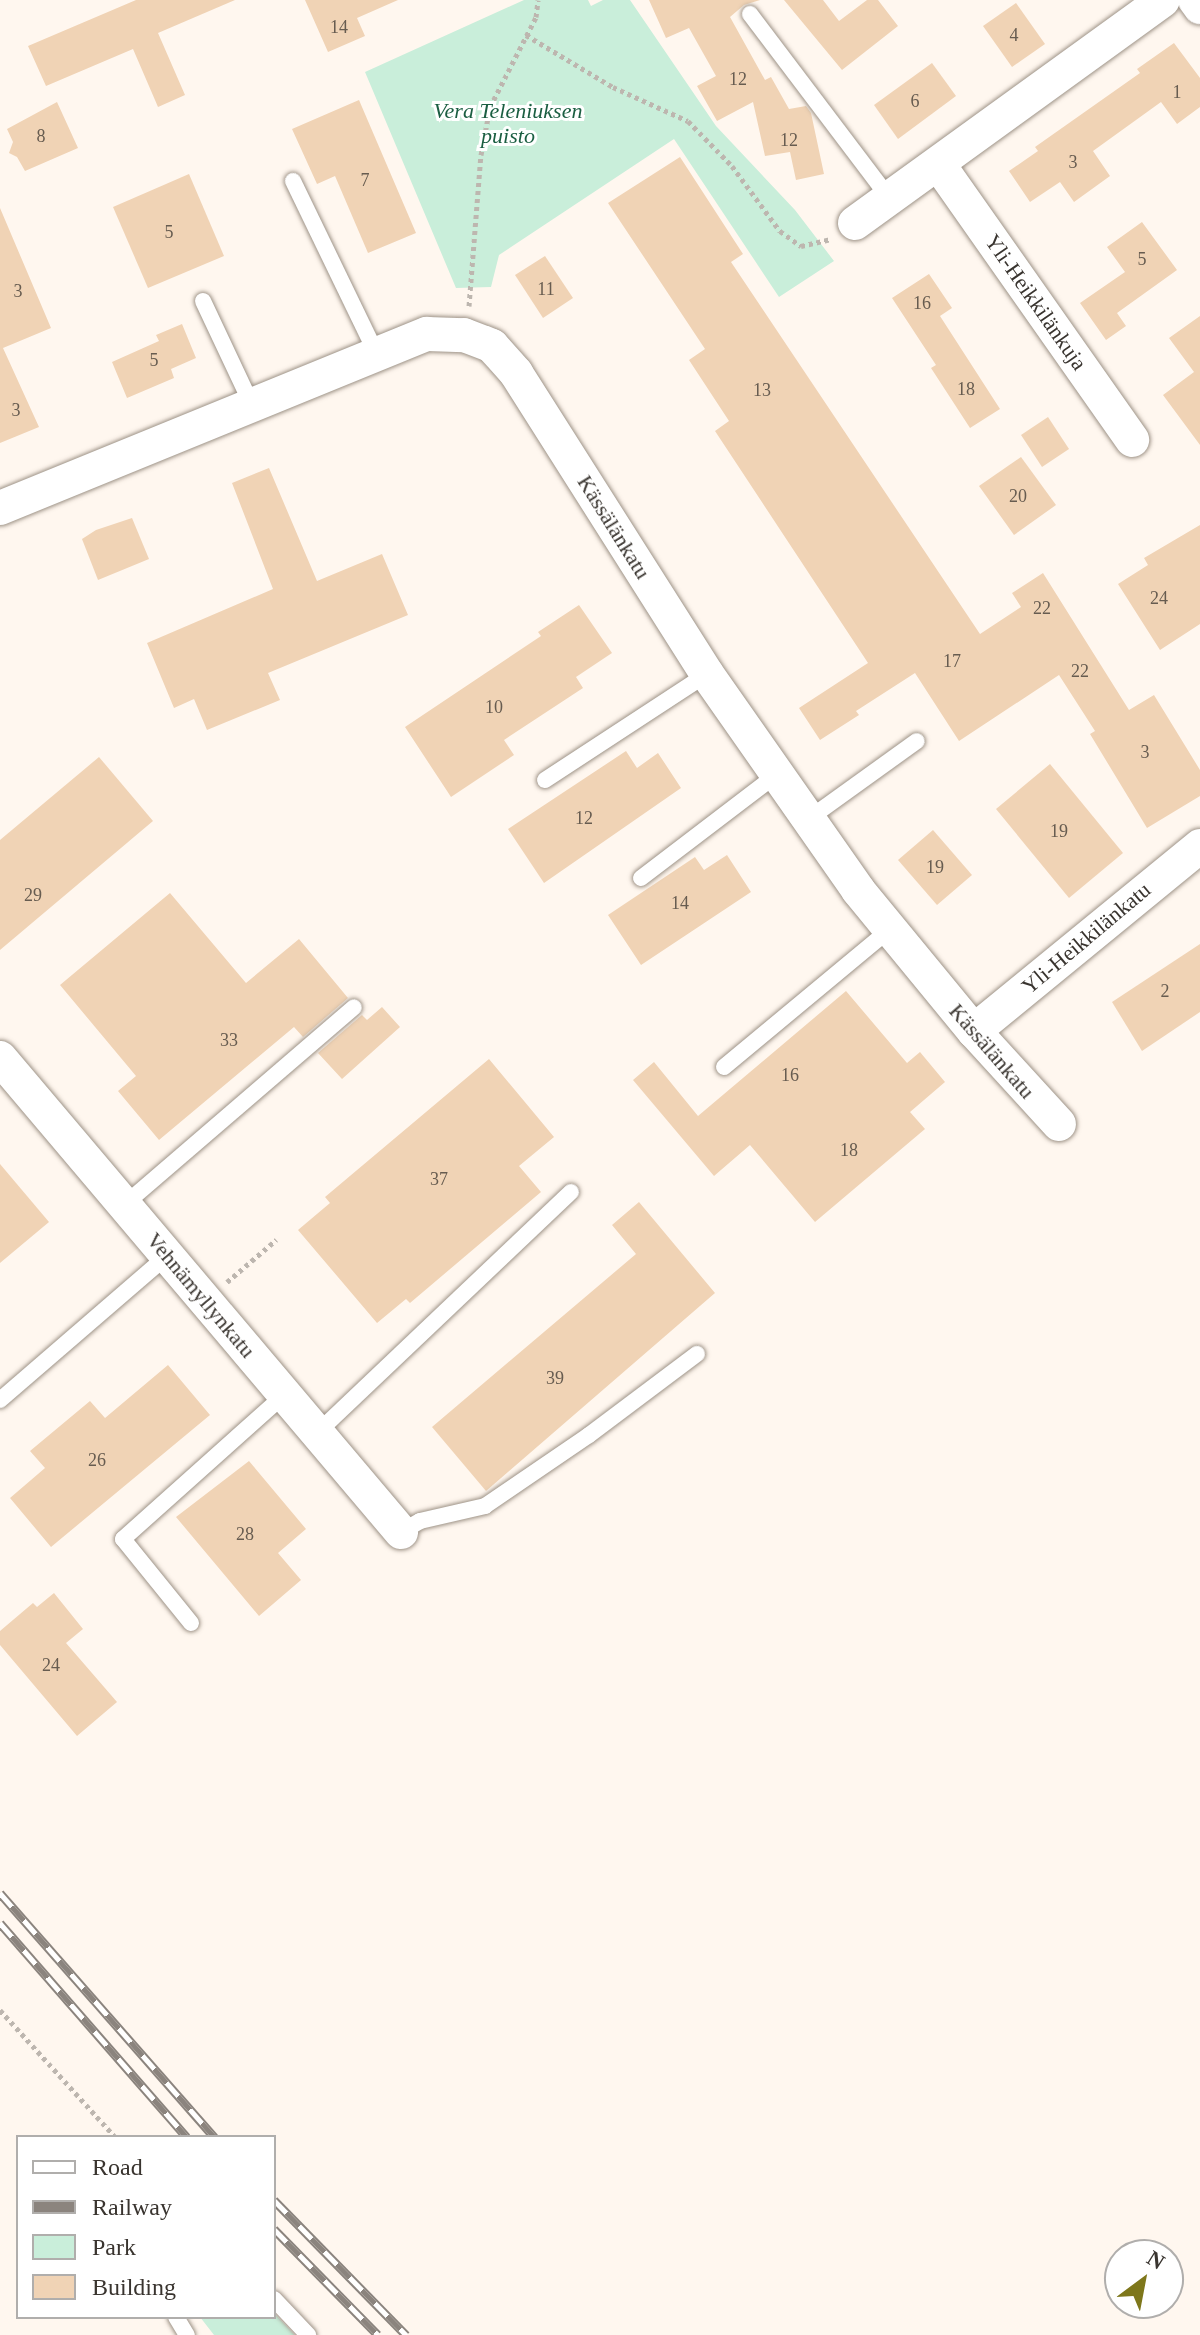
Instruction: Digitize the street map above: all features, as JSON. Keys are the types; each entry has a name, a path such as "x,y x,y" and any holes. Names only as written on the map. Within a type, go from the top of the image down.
{"street":[{"path":"855,223 1163,0"},
{"path":"1195,0 1200,7"},
{"name":"Yli-Heikkilänkuja","path":"939,165 1132,440"},
{"name":"Kässälänkatu","path":"0,508 427,334 464,335 492,346 516,373 707,674 807,820 888,931 1059,1124"},
{"name":"Yli-Heikkilänkatu","path":"974,1031 1200,846"},
{"name":"Vehnämyllynkatu","path":"0,1058 401,1532"}],"lane":[{"path":"750,14 890,199"},
{"path":"293,181 377,355"},
{"path":"203,301 252,405"},
{"path":"545,780 707,674"},
{"path":"807,820 917,741"},
{"path":"641,878 776,775"},
{"path":"724,1067 888,931"},
{"path":"124,1205 354,1007"},
{"path":"317,1433 571,1192"},
{"path":"0,1400 167,1256"},
{"path":"401,1532 420,1521 485,1506 589,1435 697,1354"},
{"path":"191,1623 123,1539 285,1394"},
{"path":"276,2301 308,2335"}],"path":[{"path":"464,335 490,107 536,17 538,0"},
{"path":"526,35 613,87 688,121 732,166 780,231 801,246 829,241 855,223"},
{"path":"223,1285 276,1240"},
{"path":"0,2010 113,2135"}],"green space":[{"name":"Vera Teleniuksen puisto","path":"524,0 588,0 591,6 603,0 630,0 716,126 795,210 834,261 779,297 674,139 499,255 491,287 456,288 365,72"},
{"path":"276,2315 295,2335 214,2335 202,2319 276,2319"}],"building":[{"path":"136,0 235,0 158,33 185,95 158,107 133,49 46,86 28,46"},
{"path":"305,0 398,0 357,18 365,36 328,52"},
{"path":"649,0 760,0 744,5 730,17 765,80 771,77 789,109 806,106 811,113 824,174 796,180 790,152 765,156 753,102 717,121 697,86 716,76 689,28 666,38"},
{"path":"784,0 823,0 839,21 867,0 878,0 898,26 842,70"},
{"path":"1016,3 1045,44 1012,67 983,26"},
{"path":"1174,43 1200,78 1200,107 1177,124 1161,102 1093,151 1110,176 1074,202 1060,182 1030,202 1009,171 1038,151 1035,147 1140,73 1137,69"},
{"path":"932,63 956,96 898,139 874,105"},
{"path":"359,100 416,233 368,253 335,176 317,184 292,129"},
{"path":"57,102 78,148 25,171 17,157 9,153 13,142 7,129"},
{"path":"680,157 743,254 731,262 980,634 1021,607 1012,593 1043,573 1129,710 1154,695 1200,770 1200,796 1147,828 1090,734 1095,731 1059,675 959,741 915,673 856,711 859,715 820,740 799,708 868,663 715,431 729,421 689,360 705,349 608,203"},
{"path":"189,174 224,256 148,288 113,207"},
{"path":"0,208 51,328 3,348 39,427 0,443"},
{"path":"1142,222 1177,270 1117,313 1126,326 1106,340 1080,303 1125,272 1107,247"},
{"path":"545,256 573,298 543,318 515,275"},
{"path":"929,274 952,308 940,316 1000,409 970,428 931,368 936,365 892,298"},
{"path":"1200,316 1200,445 1163,395 1194,372 1169,338"},
{"path":"182,324 196,358 171,369 174,378 127,398 112,362 159,341 156,335"},
{"path":"1048,417 1069,449 1042,467 1021,435"},
{"path":"1021,457 1056,505 1014,535 979,486"},
{"path":"269,468 317,581 382,554 408,615 268,673 280,700 207,730 194,699 174,708 147,643 273,589 232,483"},
{"path":"132,518 149,559 98,580 82,539 96,530"},
{"path":"1200,525 1200,624 1160,650 1118,584 1148,565 1144,558"},
{"path":"579,605 612,653 576,677 583,688 504,740 514,755 451,797 405,727 541,636 538,632"},
{"path":"626,751 637,768 658,753 681,788 544,883 508,829"},
{"path":"99,757 153,821 0,950 0,840"},
{"path":"1050,764 1123,853 1069,898 996,809"},
{"path":"933,830 972,875 937,905 898,860"},
{"path":"727,855 751,892 641,965 608,915 695,857 704,870"},
{"path":"170,893 246,983 299,939 348,998 303,1037 294,1027 159,1140 118,1091 136,1076 60,985"},
{"path":"1200,944 1200,1012 1142,1051 1112,1002"},
{"path":"846,991 907,1063 920,1052 945,1082 910,1112 925,1129 815,1222 750,1145 714,1176 633,1080 654,1062 698,1116"},
{"path":"382,1007 400,1027 342,1079 318,1053 362,1015 367,1020"},
{"path":"489,1059 554,1137 519,1166 541,1192 410,1303 406,1299 377,1323 298,1230 330,1203 325,1197"},
{"path":"0,1164 49,1222 0,1263"},
{"path":"639,1202 715,1293 486,1491 432,1427 636,1254 612,1225"},
{"path":"168,1365 210,1415 51,1547 10,1498 45,1468 30,1451 90,1401 105,1418"},
{"path":"249,1461 306,1529 278,1553 301,1580 259,1616 176,1517"},
{"path":"54,1593 83,1629 66,1643 117,1702 77,1736 0,1645 0,1631 33,1603 37,1607"}],"railway":[{"path":"0,1893 212,2135"},
{"path":"0,1923 185,2135"},
{"path":"276,2202 406,2335"},
{"path":"276,2231 378,2335"}]}
